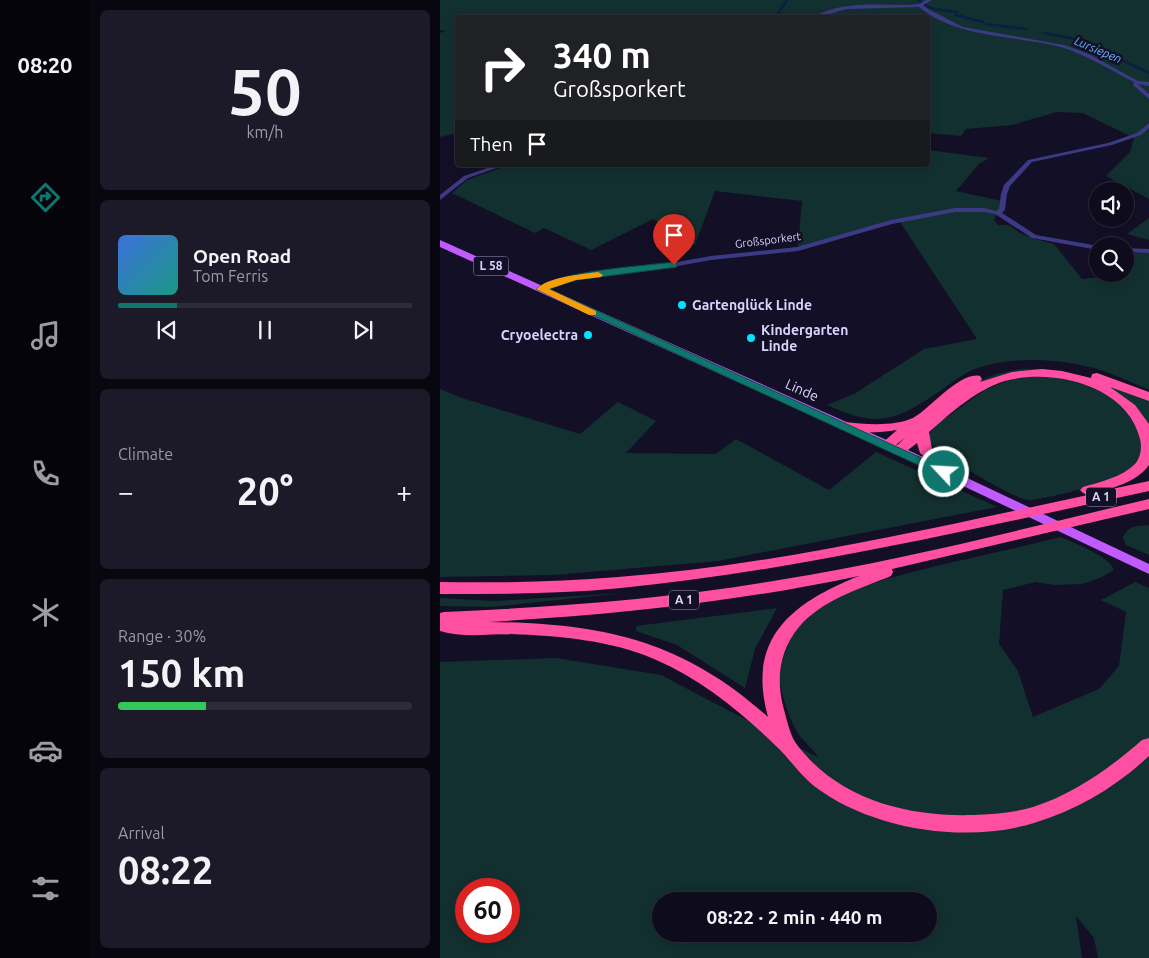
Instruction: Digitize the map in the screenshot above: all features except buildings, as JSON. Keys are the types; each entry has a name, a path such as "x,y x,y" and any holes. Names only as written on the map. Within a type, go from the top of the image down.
{"highway":[{"path":"892,448 972,380 985,374 1014,367 1045,367 1076,371 1149,397"},
{"path":"844,426 863,429 920,426 990,382 1016,375 1045,374 1072,377 1097,386 1109,392 1128,407 1143,425 1149,446 1147,457 1141,466 1129,475 1084,492 1053,507"},
{"path":"920,426 926,450 959,479"},
{"name":"A 1","path":"440,588 559,588 713,573 790,561 1149,486"},
{"name":"A 1","path":"440,618 556,614 660,604 804,581 924,556 1149,504"},
{"path":"786,744 771,689 771,665 780,641 796,618 820,600 844,587 924,556"},
{"path":"440,626 450,628 512,628 575,632 630,644 656,653 686,666 728,691 786,744 821,781 846,798 883,814 906,820 939,824 997,822 1040,814 1102,783 1130,763 1149,745"}],"main road":[{"name":"Linde","path":"440,243 1006,500 1149,569"}],"street":[{"path":"818,15 842,8 920,5 930,0"},
{"path":"920,5 926,10 966,29 1050,43 1076,51 1137,82 1149,84"},
{"path":"1137,82 1135,84 1149,97"},
{"path":"998,212 1002,210 1004,194 1008,185 1030,161 1100,147 1139,134 1149,125"},
{"path":"440,198 466,177 496,167"},
{"name":"Großsporkert","path":"541,289 554,283 576,278 655,268 711,258 798,249 891,222 966,209 998,212 1034,237 1089,246"},
{"path":"1134,250 1149,251"}],"green space":[{"path":"440,0 1149,0 1149,199 1134,191 1134,182 1117,182 1106,176 1130,152 1134,138 1083,113 1057,112 1012,125 966,129 961,136 930,133 930,15 455,15 455,133 440,137 440,33 446,31 440,30"},
{"path":"930,150 989,158 979,164 956,191 1001,201 1001,206 994,220 998,225 1009,225 1020,233 1054,244 1082,279 1089,278 1089,282 1134,282 1134,252 1149,253 1149,390 1109,373 1072,363 1044,360 1001,362 970,371 927,400 887,418 874,419 845,413 827,405 854,394 924,349 977,339 898,219 798,247 802,201 715,191 695,245 689,244 653,219 591,250 544,228 535,233 452,193 467,180 503,167 930,167"},
{"path":"1149,218 1149,240 1127,234"},
{"path":"1020,369 1070,373 1102,382 1149,400 1149,424 1134,406 1089,380 1009,374 978,384 906,439 901,438 976,382 997,374"},
{"path":"1038,376 1053,377 1084,384 1113,398 1133,420 1142,445 1142,454 1139,460 1120,474 1089,487 1030,500 1014,495 990,482 949,458 937,447 928,444 928,438 933,427 985,390 1012,379"},
{"path":"440,389 462,398 580,434 618,402 656,421 626,453 716,454 736,439 829,490 876,452 997,507 718,561 554,575 440,577"},
{"path":"1149,525 1149,555 1126,545 1123,538 1130,528"},
{"path":"1061,537 1090,550 1111,565 1114,570 1100,578 1082,584 1054,585 1036,582 1003,590 999,644 1018,671 1033,717 1099,689 1119,666 1126,612 1101,600 1135,582 1149,588 1149,958 1098,958 1094,938 1076,916 1082,958 440,958 440,662 556,658 661,675 819,758 801,738 787,709 783,695 780,673 784,655 791,638 808,617 840,597 876,582 931,567"},
{"path":"624,593 492,607 440,606 440,598 494,601"},
{"path":"777,608 755,649 745,688 677,645 636,631 636,626"}],"waterway":[{"path":"777,15 787,0"},
{"name":"Lursiepen","path":"924,5 935,9 957,12 956,15 983,22"},
{"name":"Lursiepen","path":"986,24 1027,29"},
{"name":"Lursiepen","path":"1044,33 1080,40 1149,73"}],"slow traffic":[{"path":"593,313 541,289 554,283 598,275"}],"place":[{"name":"Gartenglück Linde","path":"682,305"},
{"name":"Cryoelectra","path":"588,335"},
{"name":"Kindergarten Linde","path":"751,338"}],"route":[{"path":"674,265 576,278 554,283 541,289 944,472"}]}
